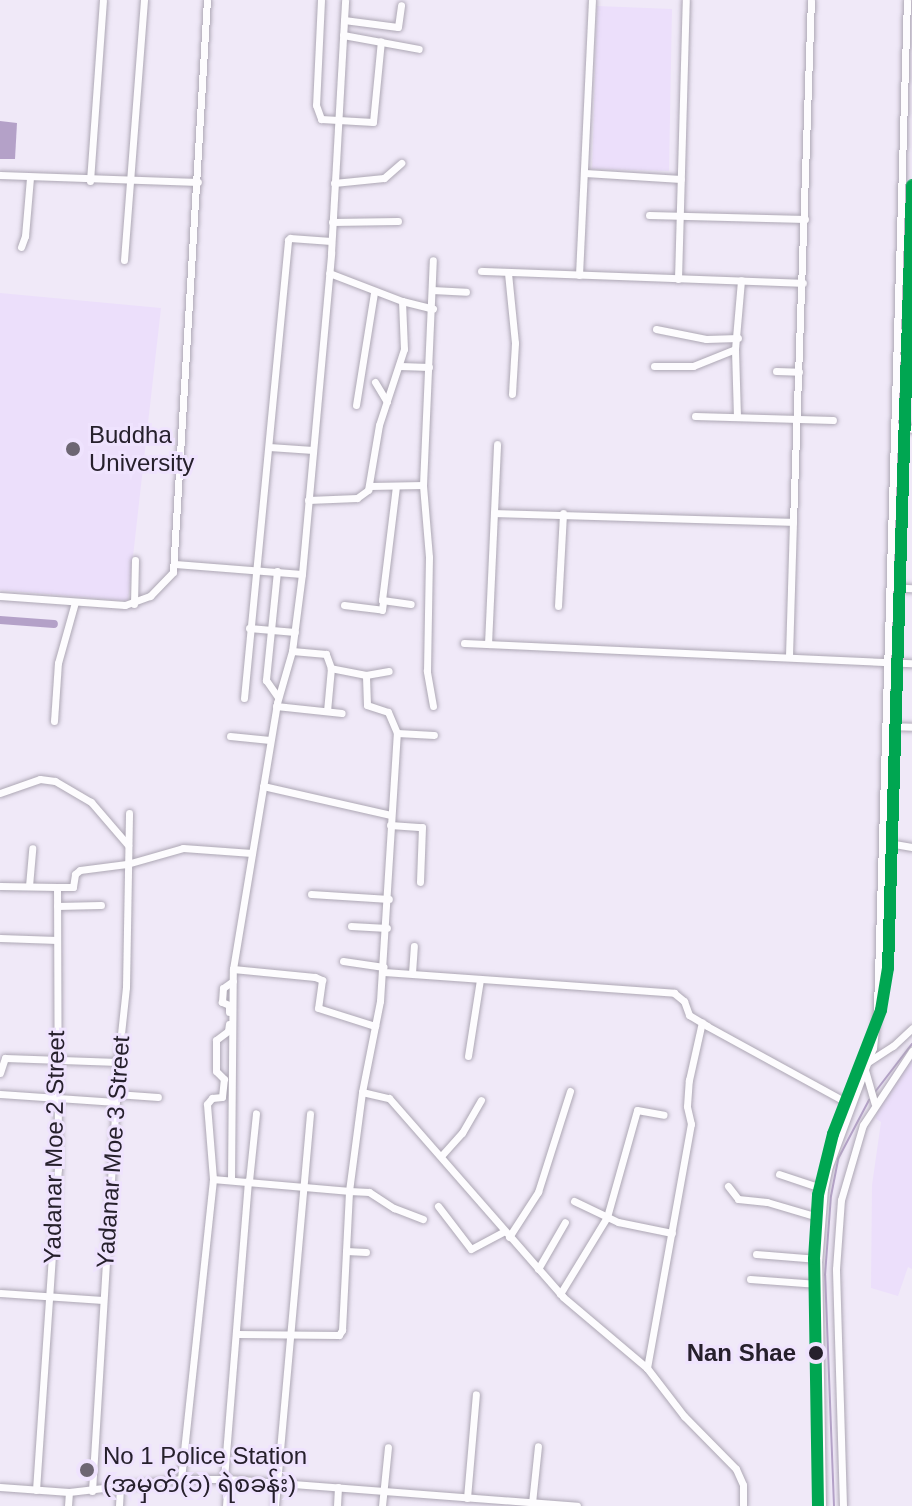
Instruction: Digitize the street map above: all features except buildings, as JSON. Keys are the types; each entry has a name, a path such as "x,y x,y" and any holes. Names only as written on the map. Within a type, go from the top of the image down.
{"street":[{"path":"90,181 103,0"},
{"path":"124,260 144,0"},
{"path":"0,596 134,604 156,591 170,577 175,564 207,0"},
{"path":"321,0 316,112 321,119 373,122 381,41"},
{"path":"231,1180 233,969 276,706 292,651 302,574 329,273 345,0"},
{"path":"579,275 592,0"},
{"path":"678,279 686,0"},
{"path":"789,656 811,0"},
{"path":"822,1506 818,1259 824,1189 851,1105 867,1068 877,1009 902,153 907,140 907,0"},
{"path":"344,20 398,27 401,5"},
{"path":"343,35 419,49"},
{"path":"902,153 912,154"},
{"path":"334,183 384,178 401,163"},
{"path":"585,173 681,179"},
{"path":"0,175 90,181 198,182"},
{"path":"21,247 25,236 30,178"},
{"path":"901,190 912,190"},
{"path":"649,215 805,219"},
{"path":"332,222 398,221"},
{"path":"244,698 288,240 331,241"},
{"path":"433,260 423,485 429,557 427,671 433,706"},
{"path":"481,271 803,283"},
{"path":"329,273 374,292 433,309"},
{"path":"508,273 515,343 512,394"},
{"path":"737,417 735,349 741,280"},
{"path":"432,290 466,292"},
{"path":"356,405 374,292"},
{"path":"308,500 357,498 370,486 377,432 400,366 404,342 402,301"},
{"path":"656,329 706,339 738,338"},
{"path":"898,332 912,334"},
{"path":"654,366 693,366 735,349"},
{"path":"897,358 912,357"},
{"path":"400,366 429,367"},
{"path":"776,371 799,372"},
{"path":"375,382 387,402"},
{"path":"895,389 912,388"},
{"path":"695,416 833,420"},
{"path":"894,426 912,429"},
{"path":"488,644 496,513 492,497 497,444"},
{"path":"269,447 313,450"},
{"path":"370,486 423,485"},
{"path":"344,605 382,610 396,486"},
{"path":"496,513 793,522"},
{"path":"558,606 563,513"},
{"path":"134,604 135,560"},
{"path":"175,564 302,574"},
{"path":"277,571 266,683 278,697"},
{"path":"890,587 912,588"},
{"path":"54,721 58,663 75,602"},
{"path":"383,602 411,604"},
{"path":"249,628 295,632"},
{"path":"464,643 912,663"},
{"path":"292,651 326,654 331,668 327,711"},
{"path":"331,668 366,675 389,671"},
{"path":"237,1334 339,1335 342,1330 349,1191 362,1092 384,969 397,733 388,712 367,705 366,675"},
{"path":"276,706 342,713"},
{"path":"887,726 912,727"},
{"path":"397,733 434,735"},
{"path":"230,736 270,740"},
{"path":"0,793 40,779 55,781 97,807 128,845"},
{"path":"263,786 391,815"},
{"name":"Yadanar Moe 3 Street","path":"92,1491 118,1062 126,987 129,813"},
{"path":"420,882 422,816"},
{"path":"390,825 422,827"},
{"path":"883,842 912,847"},
{"path":"0,886 74,886 75,874 80,870 127,864 192,846 252,853"},
{"path":"29,886 32,848"},
{"name":"Yadanar Moe 2 Street","path":"36,1490 58,1169 55,1059 57,887"},
{"path":"311,894 389,899"},
{"path":"57,906 101,905"},
{"path":"351,926 387,928"},
{"path":"0,938 57,940"},
{"path":"412,973 414,946"},
{"path":"343,961 412,973 674,993 684,1001 689,1015 851,1105"},
{"path":"233,969 315,977 322,980 318,1008 375,1026"},
{"path":"468,1056 480,979"},
{"path":"181,1479 213,1179 207,1104 212,1098 222,1097 224,1079 216,1071 216,1040 228,1031 229,1005 222,1002 223,988 233,981"},
{"path":"647,1368 691,1124 687,1106 689,1080 702,1022"},
{"path":"867,1068 912,1028"},
{"path":"843,1506 837,1352 838,1233 848,1170 874,1104 912,1051"},
{"path":"0,1073 5,1058 118,1062"},
{"path":"867,1068 874,1104"},
{"path":"438,1206 471,1249 507,1234 538,1192 570,1091"},
{"path":"362,1092 389,1098 442,1155 560,1294 647,1368 684,1416 736,1469 743,1485 743,1506"},
{"path":"0,1094 56,1099 158,1097"},
{"path":"442,1155 462,1133 481,1100"},
{"path":"560,1294 607,1217 637,1110 664,1115"},
{"path":"226,1506 248,1181 256,1113"},
{"path":"275,1506 310,1114"},
{"path":"779,1174 824,1189"},
{"path":"213,1179 369,1192 394,1208 423,1219"},
{"path":"728,1186 738,1199 767,1202 821,1218"},
{"path":"574,1201 630,1226 672,1233"},
{"path":"538,1269 565,1222"},
{"path":"346,1251 366,1252"},
{"path":"756,1254 818,1259"},
{"path":"750,1279 818,1284"},
{"path":"0,1293 103,1300"},
{"path":"467,1498 476,1394"},
{"path":"532,1503 538,1446"},
{"path":"382,1506 388,1447"},
{"path":"0,1487 69,1492 168,1480 226,1479 383,1490 492,1503 577,1506"},
{"path":"337,1506 338,1487"},
{"path":"119,1506 120,1488"},
{"path":"68,1506 69,1492"},
{"path":"438,1496 438,1506"}],"shaded area":[{"path":"597,6 672,9 669,171 592,169"},
{"path":"0,121 17,123 15,159 0,159"},
{"name":"Buddha University","path":"0,293 161,308 128,601 0,590"},
{"path":"912,1048 912,1269 908,1267 898,1296 871,1288 872,1185 881,1122 875,1118 891,1074"}],"waterway":[{"path":"0,620 54,624"},
{"path":"875,1092 912,1044"},
{"path":"834,1506 825,1275 831,1196 838,1159 869,1100"}],"transit line":[{"path":"818,1506 814,1259 818,1195 833,1134 881,1010 888,968 912,185"}],"place":[{"name":"Buddha University","path":"73,449"},
{"name":"Nan Shae","path":"816,1353"},
{"name":"No 1 Police Station (အမှတ်(၁) ရဲစခန်း)","path":"87,1470"}]}
